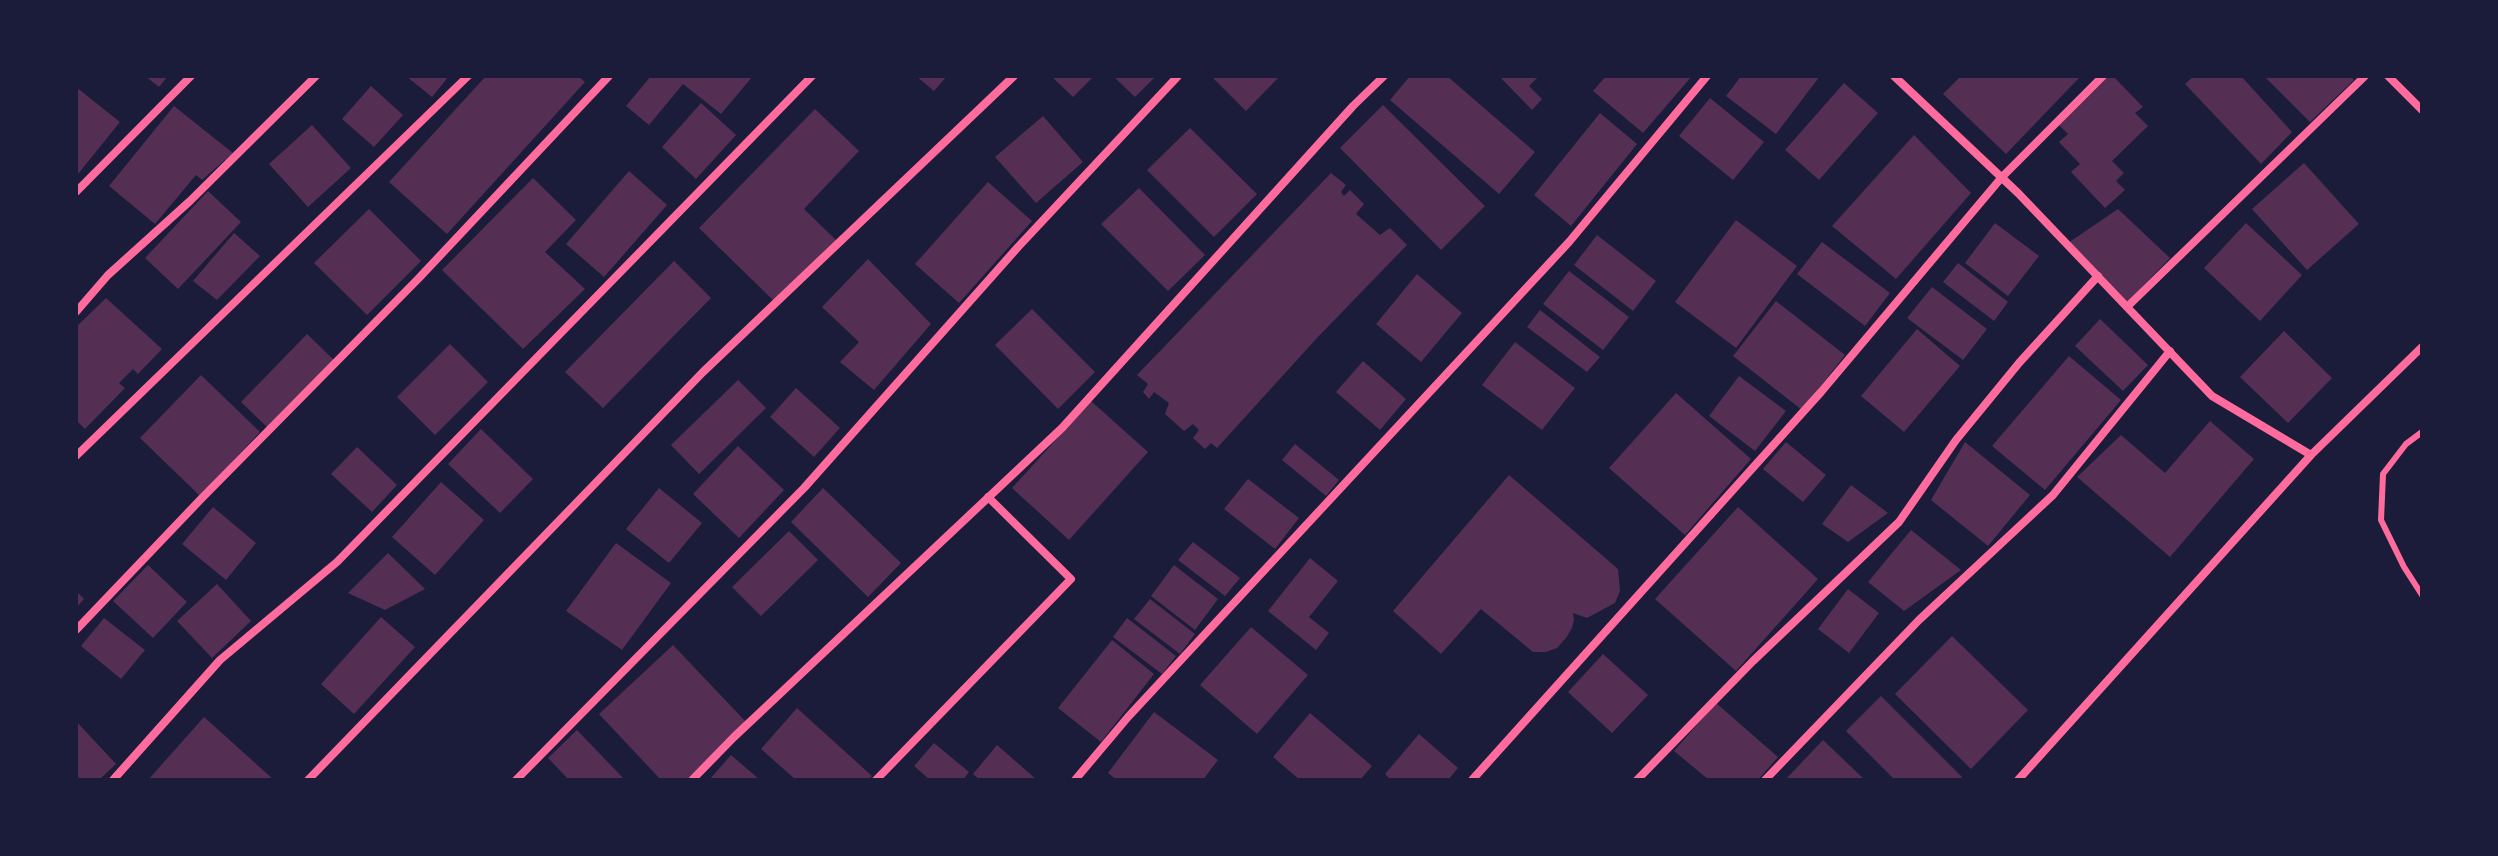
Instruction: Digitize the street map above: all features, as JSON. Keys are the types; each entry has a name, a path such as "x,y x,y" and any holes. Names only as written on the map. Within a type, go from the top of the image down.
{"street":[{"path":"76,192 191,76"},
{"path":"76,312 108,275 190,201 316,76"},
{"path":"76,456 468,76"},
{"path":"76,630 418,279 609,76"},
{"path":"113,780 220,660 337,562 812,76"},
{"path":"308,780 703,372 1014,76"},
{"path":"516,780 804,488 1018,247 1178,76"},
{"path":"692,780 1062,428 1353,106 1384,76"},
{"path":"1075,780 1128,717 1569,242 1707,76"},
{"path":"1894,76 2002,177 2212,396 2311,455"},
{"path":"1472,780 1821,392 2002,177 2103,76"},
{"path":"2127,307 2365,76"},
{"path":"2388,76 2422,110"},
{"path":"1637,780 1753,661 1899,522 1956,440 2019,363 2098,276"},
{"path":"2018,780 2311,455 2422,347"},
{"path":"1765,780 1919,620 2053,495 2170,351"},
{"path":"876,780 1071,579 988,497"}],"lane":[{"path":"2422,432 2406,444 2383,474 2381,520 2422,595"}],"building":[{"path":"145,76 168,76 159,87"},
{"path":"406,76 449,76 432,97"},
{"path":"486,76 578,76 585,82 447,234 389,182"},
{"path":"651,76 753,76 721,114 683,84 649,125 626,106"},
{"path":"916,76 947,76 934,91"},
{"path":"1051,76 1094,76 1073,97"},
{"path":"1113,76 1156,76 1135,97"},
{"path":"1211,76 1280,76 1246,111"},
{"path":"1410,76 1447,76 1535,152 1499,194 1390,100"},
{"path":"1499,76 1539,76 1529,86 1542,99 1532,110"},
{"path":"1606,76 1692,76 1643,133 1593,91"},
{"path":"1741,76 1820,76 1776,134 1726,96"},
{"path":"1961,76 2079,78 2006,154 1943,94"},
{"path":"2107,76 2113,76 2143,107 2135,113 2148,126 2112,161 2124,173 2116,181 2125,190 2105,208 2071,172 2080,164 2059,142 2068,134 2057,123"},
{"path":"2194,76 2241,76 2292,132 2261,164 2185,84"},
{"path":"2264,76 2350,76 2354,80 2310,122"},
{"path":"1844,83 1878,113 1819,180 1785,150"},
{"path":"371,86 403,115 374,147 342,119"},
{"path":"76,87 120,122 78,174 76,172"},
{"path":"1710,98 1764,142 1733,180 1679,136"},
{"path":"701,103 736,135 696,179 662,147"},
{"path":"1383,105 1485,206 1441,250 1340,148"},
{"path":"174,106 233,153 202,180 196,175 155,224 109,186"},
{"path":"815,109 859,151 804,209 836,240 776,303 699,228"},
{"path":"1600,113 1637,144 1571,226 1534,195"},
{"path":"1043,116 1083,162 1036,203 995,157"},
{"path":"312,125 351,168 308,207 269,164"},
{"path":"1190,128 1257,194 1214,237 1147,170"},
{"path":"1914,135 1971,193 1896,279 1832,226"},
{"path":"2304,163 2359,224 2307,270 2252,209"},
{"path":"629,171 667,205 604,277 566,244"},
{"path":"1331,173 1346,185 1341,192 1344,196 1350,190 1364,204 1356,214 1380,235 1390,228 1407,245 1217,448 1211,443 1205,449 1193,438 1199,430 1193,424 1184,431 1165,414 1169,403 1154,392 1149,399 1143,392 1148,384 1137,375"},
{"path":"533,178 576,220 545,252 585,289 523,349 442,270"},
{"path":"988,182 1032,221 959,303 915,264"},
{"path":"1139,188 1205,255 1168,291 1101,224"},
{"path":"208,191 241,222 178,289 145,258"},
{"path":"369,209 421,261 367,315 314,263"},
{"path":"2118,209 2170,258 2127,302 2068,243"},
{"path":"1736,220 1797,266 1736,348 1675,302"},
{"path":"1995,223 2039,256 2008,296 1965,263"},
{"path":"2246,223 2302,275 2260,321 2204,268"},
{"path":"234,233 260,256 217,300 193,281"},
{"path":"1597,235 1656,281 1633,311 1574,265"},
{"path":"1822,242 1890,293 1865,326 1797,274"},
{"path":"868,259 931,324 874,390 840,362 859,342 822,307"},
{"path":"674,261 711,298 603,408 565,372"},
{"path":"1958,263 2008,302 1994,321 1943,282"},
{"path":"1569,271 1629,317 1603,350 1543,304"},
{"path":"1417,274 1462,313 1421,362 1376,324"},
{"path":"1932,287 1987,329 1963,360 1907,318"},
{"path":"106,298 162,349 138,374 133,369 119,383 125,388 85,429 76,420 76,327"},
{"path":"1776,301 1845,355 1802,410 1733,356"},
{"path":"1032,309 1095,372 1058,409 995,345"},
{"path":"1540,310 1600,357 1587,372 1527,327"},
{"path":"2100,319 2148,365 2123,391 2075,346"},
{"path":"1917,329 1960,366 1904,432 1861,396"},
{"path":"2284,331 2332,378 2288,423 2240,377"},
{"path":"307,334 335,361 269,429 241,402"},
{"path":"1515,342 1575,388 1542,430 1482,385"},
{"path":"450,344 488,382 435,435 397,397"},
{"path":"2069,356 2121,400 2045,490 1992,446"},
{"path":"1363,361 1406,399 1380,430 1336,392"},
{"path":"201,375 260,432 200,496 140,438"},
{"path":"1739,376 1786,411 1755,451 1709,416"},
{"path":"738,380 766,408 699,474 671,445"},
{"path":"796,388 840,428 814,457 770,417"},
{"path":"1676,393 1751,459 1685,535 1609,468"},
{"path":"1091,401 1148,452 1069,540 1012,488"},
{"path":"2210,421 2254,459 2170,557 2077,477 2121,435 2165,473"},
{"path":"481,429 533,479 500,513 448,464"},
{"path":"1786,442 1826,475 1803,502 1763,469"},
{"path":"1965,442 2030,495 1988,546 1931,500"},
{"path":"1295,444 1339,480 1326,496 1282,460"},
{"path":"738,446 784,490 739,538 693,494"},
{"path":"357,447 397,485 372,512 331,474"},
{"path":"1509,475 1618,569 1620,591 1615,603 1587,618 1573,613 1572,628 1566,638 1557,648 1546,652 1533,652 1481,609 1441,654 1393,611"},
{"path":"1248,479 1299,518 1275,549 1224,509"},
{"path":"441,482 484,520 435,575 392,537"},
{"path":"1851,485 1888,513 1848,542 1822,524"},
{"path":"659,488 702,523 669,563 626,529"},
{"path":"823,488 901,563 868,597 791,522"},
{"path":"213,507 256,543 226,580 182,544"},
{"path":"1738,507 1818,579 1736,671 1655,599"},
{"path":"1911,530 1961,570 1904,611 1868,582"},
{"path":"789,531 818,560 761,616 732,587"},
{"path":"1193,542 1240,578 1225,596 1178,560"},
{"path":"616,543 671,583 622,650 566,611"},
{"path":"388,553 425,589 385,610 348,593"},
{"path":"1310,558 1338,581 1309,617 1329,633 1316,650 1268,611"},
{"path":"148,565 187,602 153,638 113,601"},
{"path":"1174,565 1218,599 1195,630 1151,596"},
{"path":"217,584 251,621 212,658 177,621"},
{"path":"1848,589 1879,613 1849,653 1818,629"},
{"path":"76,591 84,599 76,608"},
{"path":"1150,599 1195,634 1180,654 1134,619"},
{"path":"381,617 415,647 354,714 321,684"},
{"path":"104,618 145,650 121,679 81,646"},
{"path":"1127,618 1176,656 1162,674 1113,637"},
{"path":"1251,627 1308,675 1257,734 1200,685"},
{"path":"1952,636 2028,710 1971,769 1895,694"},
{"path":"1112,640 1154,674 1101,742 1058,708"},
{"path":"673,645 747,723 686,780 661,780 599,714"},
{"path":"1603,654 1648,695 1612,733 1568,692"},
{"path":"1881,696 1962,777 1959,780 1895,780 1846,731"},
{"path":"1716,703 1778,757 1758,780 1709,780 1674,751"},
{"path":"797,708 872,776 868,780 796,780 761,749"},
{"path":"1154,712 1218,760 1203,780 1117,780 1108,773"},
{"path":"1310,713 1372,766 1360,780 1300,780 1273,757"},
{"path":"204,717 274,780 148,780"},
{"path":"76,721 116,764 99,780 81,780 76,774"},
{"path":"577,730 625,780 569,780 548,758"},
{"path":"1419,734 1458,768 1448,780 1391,780 1385,774"},
{"path":"1823,740 1865,780 1785,780"},
{"path":"934,743 969,772 963,780 930,780 914,766"},
{"path":"997,745 1037,780 980,780 973,774"},
{"path":"731,755 760,780 709,780"}]}
